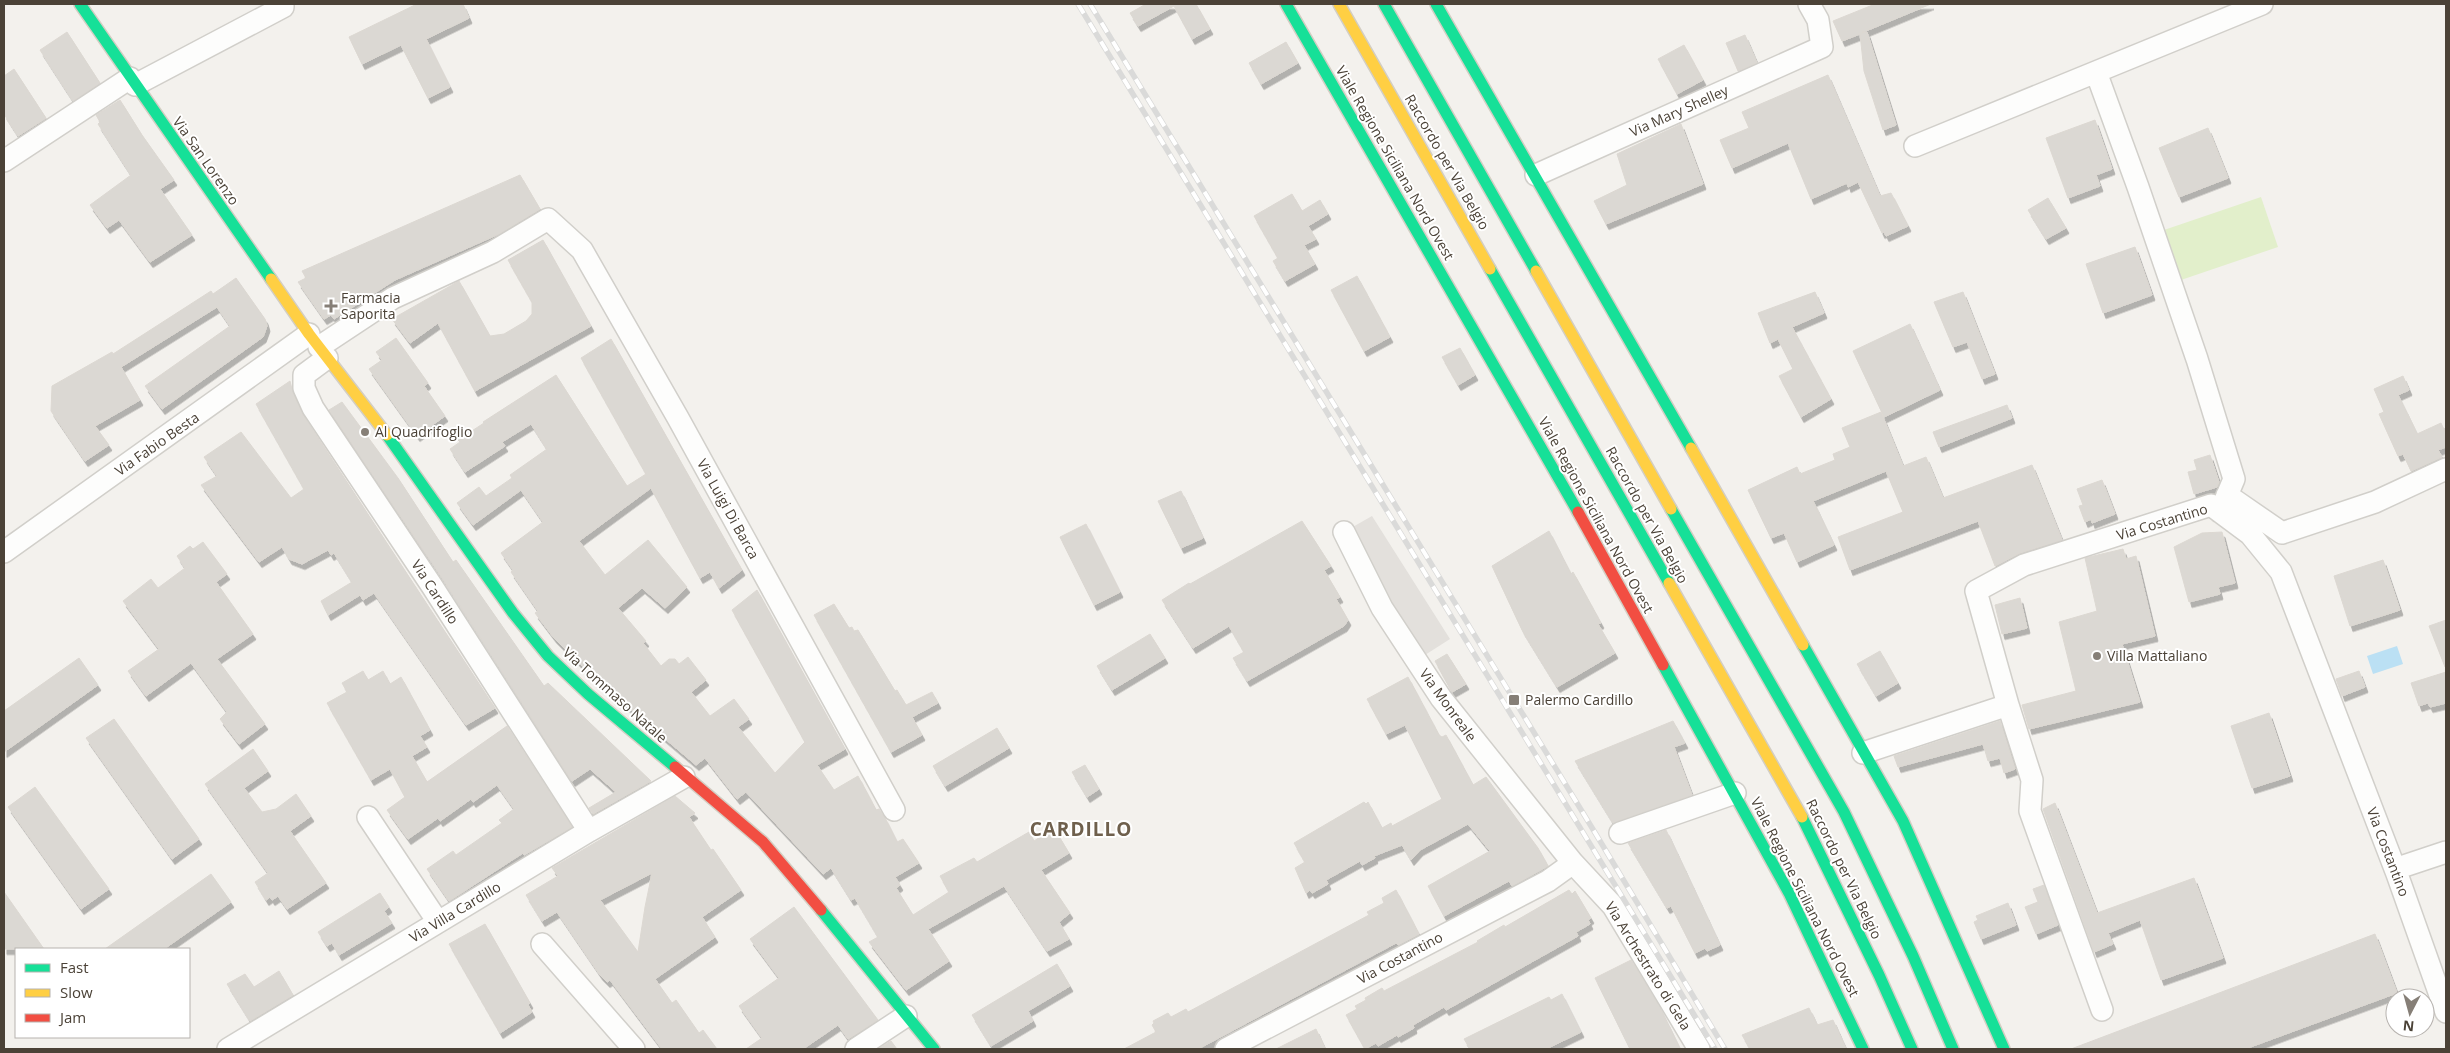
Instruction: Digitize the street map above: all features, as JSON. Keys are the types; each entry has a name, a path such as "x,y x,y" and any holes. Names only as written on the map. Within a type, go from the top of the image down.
{"main road":[{"name":"Via San Lorenzo","path":"80,4 318,346"},
{"name":"Viale Regione Siciliana Nord Ovest","path":"1286,4 1548,458 1780,874 1863,1049"},
{"name":"Raccordo per Via Belgio","path":"1339,4 1797,808 1871,958 1912,1049"},
{"name":"Raccordo per Via Belgio","path":"1384,4 1844,812 1913,956 1953,1049"},
{"path":"1436,4 1536,175 1903,821 2004,1049"},
{"name":"Via Tommaso Natale","path":"318,346 377,422 514,613 548,656 588,694 762,842 787,868 934,1049"}],"street":[{"path":"4,161 132,81 282,7 283,4"},
{"name":"Via Mary Shelley","path":"1536,175 1822,47 1818,20 1809,4"},
{"path":"1915,146 2262,4"},
{"path":"2096,72 2197,359 2234,479 2224,503 2282,533 2375,502 2446,469"},
{"name":"Via Luigi Di Barca","path":"318,346 393,298 493,252 548,219 582,250 683,426 894,810"},
{"name":"Via Fabio Besta","path":"4,552 318,346"},
{"name":"Via Cardillo","path":"318,346 304,375 304,388 313,408 437,594 589,831"},
{"name":"Via Costantino","path":"2008,705 1976,591 2024,566 2212,505 2224,503 2281,572 2395,869 2446,1012"},
{"name":"Via Monreale","path":"1344,532 1382,608 1441,698 1573,863"},
{"path":"1863,753 2008,705 2032,780 2030,811 2102,1010"},
{"name":"Via Villa Cardillo","path":"228,1049 589,831 684,777"},
{"path":"1620,834 1735,793"},
{"path":"368,817 438,922"},
{"path":"2395,869 2446,852"},
{"name":"Via Costantino","path":"1226,1049 1548,881 1573,863"},
{"name":"Via Archestrato di Gela","path":"1573,863 1613,906 1699,1049"},
{"path":"542,944 634,1049"},
{"path":"856,1049 906,1016"}],"green space":[{"path":"2261,197 2278,247 2181,280 2164,230"}],"shaded area":[{"path":"1372,516 1450,639 1425,655 1412,634 1391,622 1344,532"}],"water":[{"path":"2397,646 2403,664 2373,674 2367,656"}],"building":[{"path":"417,4 463,4 469,18 426,39 450,87 428,98 401,45 362,64 349,37"},
{"path":"1146,4 1196,4 1210,29 1192,39 1174,6 1138,26 1130,13"},
{"path":"1875,4 1931,4 1861,33 1867,32 1896,125 1883,130 1864,71 1860,34 1842,41 1833,21"},
{"path":"67,32 100,83 73,101 40,50"},
{"path":"1745,35 1757,63 1738,71 1726,43"},
{"path":"1286,42 1298,63 1261,84 1249,63"},
{"path":"1684,45 1703,80 1677,94 1658,59"},
{"path":"14,69 46,118 18,136 4,114 4,76"},
{"path":"1828,75 1880,196 1891,193 1908,226 1886,236 1884,232 1882,233 1858,182 1848,187 1847,183 1811,199 1788,143 1732,168 1720,140 1749,128 1742,112"},
{"path":"120,100 174,180 160,189 192,235 150,262 119,220 107,228 90,205 131,175 98,124 100,122 96,115"},
{"path":"2095,120 2112,169 2096,175 2100,186 2068,198 2046,138"},
{"path":"1681,124 1703,184 1606,224 1594,201 1627,185 1617,154"},
{"path":"2208,128 2228,178 2179,197 2159,148"},
{"path":"520,175 540,209 499,234 395,280 334,319 331,315 324,319 298,282 306,278 302,271"},
{"path":"1292,194 1302,211 1320,200 1328,214 1308,226 1316,239 1304,245 1315,264 1285,281 1273,261 1278,258 1254,216"},
{"path":"2048,198 2066,228 2046,239 2028,210"},
{"path":"543,240 591,326 475,391 438,323 410,343 392,319 459,281 490,336 504,334 526,321 532,314 532,302 508,260"},
{"path":"2135,247 2152,295 2103,313 2086,264"},
{"path":"1357,276 1390,337 1364,351 1331,290"},
{"path":"236,278 265,319 267,326 263,337 162,409 145,386 230,326 217,307 121,367 140,400 95,426 109,445 85,461 51,411 52,386 112,352 113,354 211,291 213,294"},
{"path":"1815,292 1824,313 1792,327 1831,399 1801,417 1779,376 1793,369 1778,339 1770,343 1758,313"},
{"path":"1963,292 1995,374 1982,379 1967,342 1953,347 1934,302"},
{"path":"1910,324 1940,390 1884,417 1853,351"},
{"path":"396,338 428,383 424,386 445,416 417,436 369,369 382,360 376,352"},
{"path":"611,339 742,570 719,588 710,572 700,578 651,488 579,541 605,575 648,540 687,587 665,608 642,588 618,608 646,641 643,643 661,666 669,659 675,659 679,664 688,657 706,680 691,692 710,716 734,699 749,719 738,727 775,773 805,742 732,610 757,590 845,749 817,765 834,790 858,776 876,810 879,809 885,818 897,842 903,839 919,863 895,877 900,885 896,888 913,915 949,892 940,876 974,858 977,862 1029,832 1034,841 1054,828 1069,853 1041,870 1070,913 1059,922 1069,939 1047,951 1004,886 928,929 949,961 906,990 869,942 878,937 855,898 851,900 831,868 823,874 746,792 737,799 705,758 696,765 598,682 554,638 535,613 538,611 511,572 513,570 501,553 543,522 521,490 473,525 457,503 479,487 486,496 512,478 510,475 547,449 531,424 502,442 505,446 465,472 450,449 460,442 458,440 483,422 556,375 627,486 646,474 581,358"},
{"path":"1460,348 1475,375 1458,385 1442,357"},
{"path":"2403,376 2409,390 2398,395 2417,434 2441,423 2446,434 2446,447 2438,450 2442,457 2411,471 2403,454 2398,456 2379,414 2384,412 2374,389"},
{"path":"290,381 303,415 495,708 466,725 374,593 363,600 360,595 328,615 321,601 352,582 334,553 331,555 328,550 302,564 289,559 282,547 259,562 201,485 217,476 204,457 241,432 291,498 304,489 256,404"},
{"path":"342,402 398,478 453,562 456,560 544,686 548,683 651,781 593,814 589,808 616,792 590,769 572,781 443,579 329,410"},
{"path":"2007,405 2012,418 1939,447 1933,432"},
{"path":"1881,412 1903,466 1926,457 1943,498 2032,465 2062,540 2020,553 1995,566 1978,521 1850,570 1838,537 1903,512 1886,471 1813,501 1834,545 1797,562 1784,533 1771,538 1748,490 1797,467 1800,474 1835,460 1833,454 1850,447 1842,428"},
{"path":"2210,455 2219,482 2217,487 2194,494 2188,472 2197,470 2194,460"},
{"path":"2102,480 2115,514 2092,523 2091,519 2085,522 2079,506 2083,505 2077,489"},
{"path":"1181,491 1203,538 1181,548 1158,501"},
{"path":"1302,521 1331,566 1324,570 1340,597 1336,599 1348,620 1344,626 1247,681 1233,658 1244,652 1229,626 1193,648 1162,600 1189,583"},
{"path":"1086,524 1120,592 1094,605 1060,537"},
{"path":"1549,531 1571,574 1573,572 1601,623 1598,624 1615,653 1557,687 1522,630 1492,566"},
{"path":"2222,532 2235,583 2218,587 2220,594 2189,602 2174,547 2202,533"},
{"path":"203,542 227,574 216,582 253,634 217,659 265,724 239,744 220,719 227,712 191,663 146,696 128,671 159,649 123,601 151,579 158,588 185,568 177,556 190,546 193,549"},
{"name":"Villa Mattaliano","path":"2123,549 2126,559 2136,556 2155,636 2122,644 2140,702 2029,729 2022,705 2076,691 2059,622 2097,611 2085,558"},
{"path":"2383,560 2400,610 2350,626 2334,576"},
{"path":"2020,598 2027,628 2002,634 1995,605"},
{"path":"834,604 849,628 852,627 854,631 858,630 895,691 897,690 906,705 932,692 938,703 912,717 922,735 891,752 814,615"},
{"path":"2446,620 2446,667 2445,667 2429,626"},
{"path":"1150,634 1165,658 1112,690 1097,666"},
{"path":"1880,651 1898,683 1876,696 1857,664"},
{"path":"1447,654 1466,684 1452,692 1435,661"},
{"path":"79,658 98,685 4,752 4,711"},
{"path":"363,671 368,680 383,671 390,684 401,677 430,730 420,736 427,747 412,756 427,782 507,726 572,827 524,855 523,853 449,901 427,869 453,851 456,855 502,823 499,820 514,809 497,785 473,802 471,799 440,821 438,818 408,839 387,810 405,797 390,769 371,780 327,703 347,692 342,683"},
{"path":"2359,671 2365,687 2342,696 2336,679"},
{"path":"2446,672 2446,703 2430,707 2428,703 2419,706 2411,683"},
{"path":"1408,677 1439,735 1442,737 1446,735 1473,785 1486,777 1538,848 1548,866 1512,886 1509,881 1444,916 1428,886 1490,851 1468,824 1420,850 1411,860 1402,845 1374,856 1375,858 1362,865 1360,861 1326,880 1328,884 1312,893 1310,890 1306,893 1295,868 1305,862 1294,843 1364,802 1366,804 1368,802 1382,828 1391,823 1392,826 1442,799 1405,725 1386,734 1367,699"},
{"path":"2269,713 2290,776 2252,788 2231,726"},
{"path":"114,719 199,839 172,859 86,738"},
{"path":"1673,721 1685,743 1674,747 1692,795 1613,823 1575,761"},
{"path":"2000,721 2015,769 2004,773 2000,758 1988,761 1983,744 1898,767 1894,756"},
{"path":"997,728 1009,748 945,786 933,766"},
{"path":"253,749 268,771 244,788 262,812 276,809 296,794 311,816 290,831 326,883 287,909 278,896 272,900 270,897 266,900 255,882 268,873 205,784"},
{"path":"1085,765 1099,789 1087,797 1072,772"},
{"path":"35,787 109,889 81,909 8,807"},
{"path":"675,796 695,813 689,817 741,890 702,917 715,937 655,979 672,1003 676,1000 699,1033 703,1030 717,1049 662,1049 610,980 607,982 600,975 557,912 542,921 526,895 558,876 552,868","holes":["652,873 638,952 600,900"]},
{"path":"2055,803 2097,913 2194,878 2223,958 2161,980 2140,920 2108,933 2113,944 2094,952 2043,809"},
{"path":"1666,830 1720,945 1707,951 1705,948 1695,953 1671,906 1667,908 1628,843"},
{"path":"211,874 231,902 165,948 106,948"},
{"path":"2044,885 2058,925 2036,934 2025,907 2038,902 2033,889"},
{"path":"1396,890 1419,934 1398,945 1396,943 1198,1049 1124,1049 1156,1032 1152,1025 1153,1021 1168,1013 1171,1017 1186,1009 1188,1012 1369,915 1367,912 1384,903 1382,898"},
{"path":"1569,890 1572,894 1575,891 1591,918 1588,920 1590,924 1576,932 1578,936 1446,1010 1444,1007 1413,1025 1414,1028 1398,1037 1397,1035 1378,1046 1376,1043 1365,1049 1346,1015 1357,1009 1355,1006 1366,1000 1365,998 1382,988 1384,991 1478,942 1504,925 1505,927"},
{"path":"4,892 43,948 4,949"},
{"path":"380,893 389,907 384,911 392,923 339,955 332,943 327,946 318,932"},
{"path":"2008,903 2016,925 1981,939 1974,922 1978,920 1976,916"},
{"path":"794,907 878,1020 848,1039 838,1025 803,1049 746,1049 762,1038 739,1006 779,978 750,939"},
{"path":"485,924 530,1003 528,1005 532,1012 500,1033 449,944"},
{"path":"2375,934 2395,988 2385,988 2385,997 2245,1049 2071,1049"},
{"path":"1631,960 1659,1006 1680,1049 1630,1049 1595,978"},
{"path":"1057,964 1070,986 1028,1011 1033,1021 991,1046 972,1015"},
{"path":"279,971 293,995 250,1021 227,984 245,974 254,987"},
{"path":"1562,994 1581,1032 1546,1049 1470,1049 1464,1039 1549,997 1551,1000"},
{"path":"1809,1008 1817,1025 1833,1020 1846,1049 1750,1049 1742,1035"},
{"path":"1316,1029 1325,1049 1276,1049"},
{"path":"891,1041 897,1049 878,1049"}],"railway":[{"path":"1078,4 1715,1049"},
{"path":"1090,4 1725,1049"}],"traffic: fast":[{"path":"80,4 271,279"},
{"path":"1286,4 1578,512"},
{"path":"1384,4 1536,271"},
{"path":"1436,4 1691,448"},
{"path":"1490,269 1669,583"},
{"path":"387,435 513,613 548,656 588,694 675,767"},
{"path":"1671,509 1844,812 1913,956 1953,1049"},
{"path":"1803,645 1903,821 2004,1049"},
{"path":"1663,665 1789,893 1863,1049"},
{"path":"1802,817 1879,975 1912,1049"},
{"path":"821,910 934,1049"}],"traffic: slow":[{"path":"1339,4 1490,269"},
{"path":"1536,271 1671,509"},
{"path":"271,279 309,334 387,435"},
{"path":"1691,448 1803,645"},
{"path":"1669,583 1802,817"}],"traffic: jam":[{"path":"1578,512 1663,665"},
{"path":"675,767 763,842 821,910"}],"place":[{"name":"Farmacia Saporita","path":"331,306"},
{"name":"Al Quadrifoglio","path":"365,432"},
{"name":"Villa Mattaliano","path":"2097,656"},
{"name":"Palermo Cardillo","path":"1514,700"}],"district":[{"name":"CARDILLO","path":"1081,829"}]}
